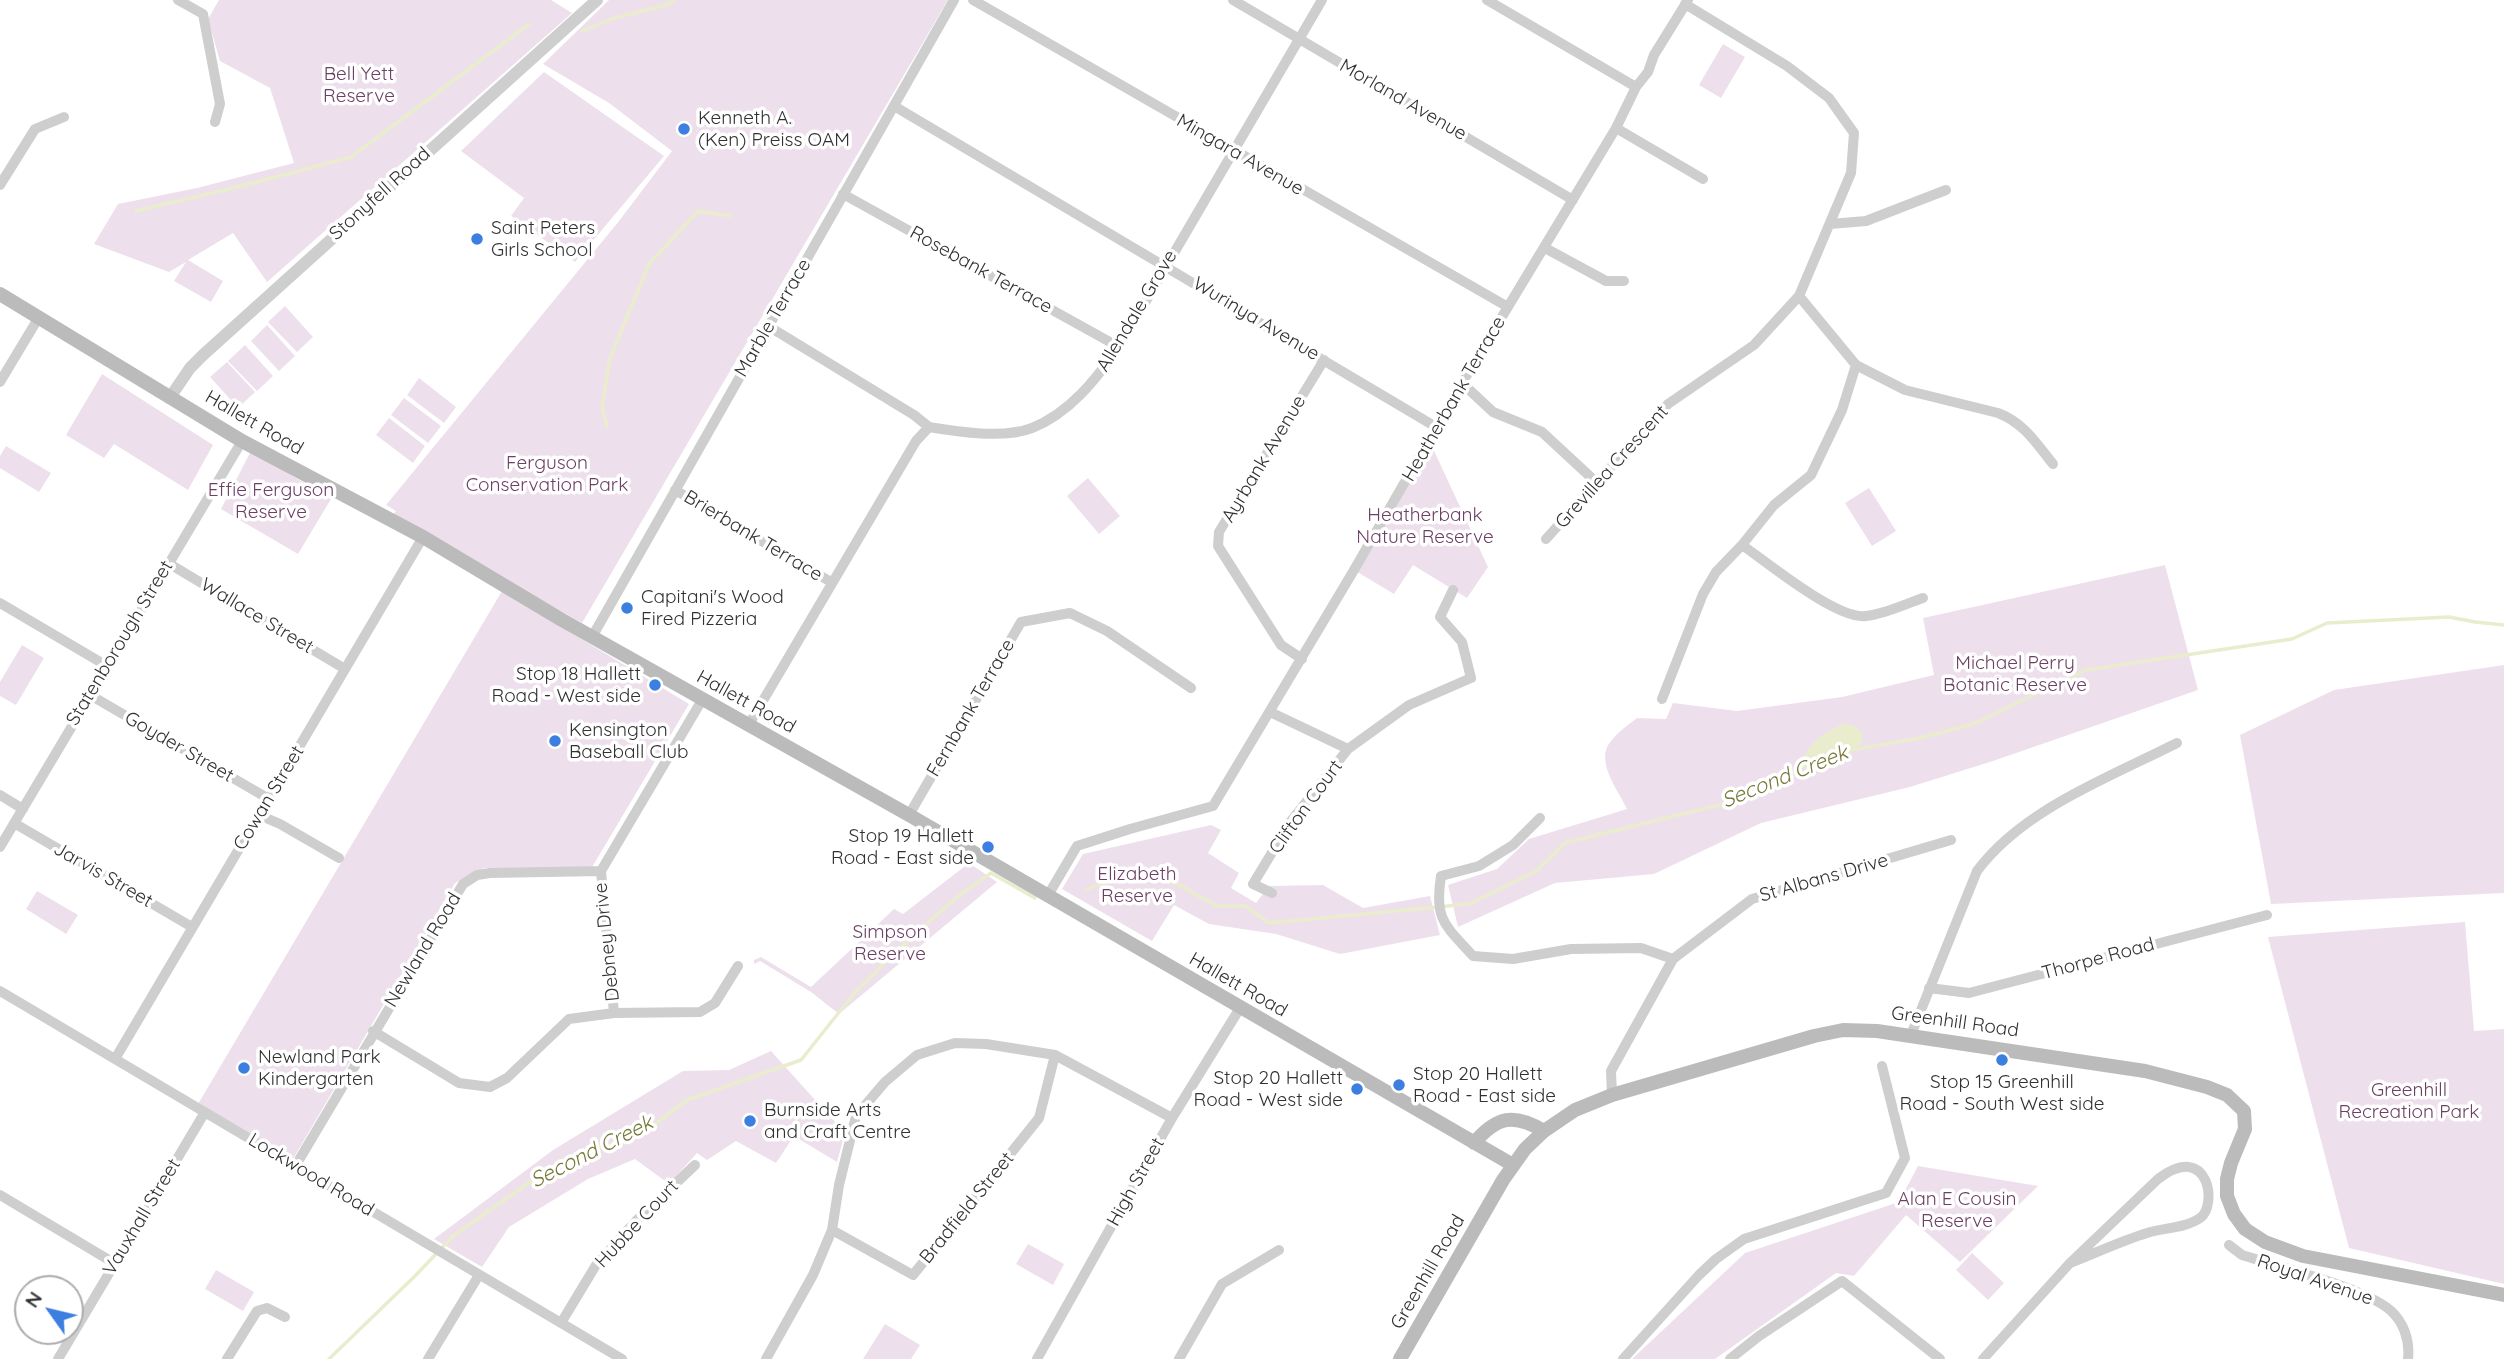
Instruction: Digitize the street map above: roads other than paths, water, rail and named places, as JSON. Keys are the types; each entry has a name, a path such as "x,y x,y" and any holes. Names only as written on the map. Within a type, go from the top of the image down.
{"main road":[{"name":"Hallett Road","path":"0,294 242,440 423,537 592,637 909,815 1513,1166"},
{"name":"Greenhill Road","path":"1400,1359 1513,1166 1544,1130 1575,1110 1612,1095 1843,1030 1911,1035 2101,1063 2182,1081 2227,1095 2244,1111 2245,1129 2231,1163 2227,1196 2234,1214 2245,1229 2264,1242 2303,1256 2504,1295"},
{"path":"1474,1143 1483,1132 1507,1119 1519,1118 1544,1130"}],"street":[{"path":"178,0 203,14 220,104 215,122"},
{"name":"Stonyfell Road","path":"171,396 190,368 203,355 597,0"},
{"name":"Marble Terrace","path":"592,637 954,0"},
{"name":"Mingara Avenue","path":"973,0 1508,307"},
{"name":"Morland Avenue","path":"1233,0 1573,200"},
{"name":"Allendale Grove","path":"929,427 967,434 1031,429 1061,411 1094,382 1119,347 1322,0"},
{"path":"1487,0 1636,87"},
{"name":"Heatherbank Terrace","path":"1047,897 1077,846 1213,806 1616,128 1636,87 1648,72 1654,55 1686,2"},
{"name":"Grevillea Crescent","path":"1546,539 1668,404 1754,345 1799,296 1850,173 1854,133 1829,98 1787,66 1686,2"},
{"name":"Wurinya Avenue","path":"894,106 1166,265 1436,428"},
{"path":"0,185 35,129 64,117"},
{"path":"1616,128 1703,179"},
{"path":"1830,224 1866,221 1946,190"},
{"name":"Rosebank Terrace","path":"844,194 1119,347"},
{"path":"1545,248 1605,281 1624,281"},
{"path":"1799,296 1856,365 1905,390 1998,413 2012,419 2023,426 2053,464"},
{"path":"0,382 39,317"},
{"path":"748,726 916,441 929,427 768,326"},
{"name":"Ayrbank Avenue","path":"1302,659 1281,645 1218,545 1219,532 1324,360"},
{"path":"1662,699 1703,594 1716,572 1774,505 1811,475 1842,410 1856,365"},
{"path":"1462,383 1493,412 1542,432 1596,482"},
{"name":"Statenborough Street","path":"0,847 242,440"},
{"name":"Brierbank Terrace","path":"675,490 831,582"},
{"name":"Cowan Street","path":"116,1059 423,537"},
{"path":"1742,545 1833,608 1851,616 1867,616 1923,598"},
{"name":"Wallace Street","path":"168,564 345,669"},
{"name":"Clifton Court","path":"1272,893 1253,884 1291,821 1348,750 1409,705 1471,678 1462,642 1440,617 1453,590"},
{"path":"0,603 107,666"},
{"name":"Fernbank Terrace","path":"909,815 1021,622 1070,613 1107,631 1191,688"},
{"name":"Goyder Street","path":"90,695 269,799"},
{"path":"601,872 702,700"},
{"name":"Clifton Court","path":"1270,712 1348,750"},
{"path":"1911,1035 1978,871 1991,853 2050,807 2176,743"},
{"path":"0,795 23,809"},
{"path":"259,815 339,858"},
{"path":"1540,818 1513,845 1479,866 1441,876 1437,900 1440,914 1445,926 1473,956 1513,959 1571,949 1641,948 1673,959 1611,1071 1612,1095"},
{"name":"Jarvis Street","path":"14,823 192,927"},
{"name":"St Albans Drive","path":"1673,959 1752,899 1951,840"},
{"name":"Debney Drive","path":"601,872 614,1013"},
{"name":"Newland Road","path":"296,1165 373,1031 463,884 477,874 601,872"},
{"name":"Thorpe Road","path":"1929,988 1969,993 2267,915"},
{"path":"373,1031 459,1083 490,1087 507,1078 569,1019 614,1013 700,1012 715,1003 738,966"},
{"name":"Lockwood Road","path":"0,991 622,1359"},
{"name":"High Street","path":"1037,1359 1172,1118 1240,1008"},
{"path":"766,1359 813,1275 832,1230 839,1185 856,1116 885,1082 917,1055 955,1043 986,1044 1055,1055 1172,1118"},
{"name":"Bradfield Street","path":"832,1230 913,1275 1039,1118 1055,1055"},
{"path":"1623,1359 1699,1275 1744,1239 1886,1194 1905,1158 1882,1066"},
{"name":"Vauxhall Street","path":"58,1359 205,1112"},
{"name":"Hubbe Court","path":"561,1323 596,1265 636,1221 695,1164"},
{"path":"1983,1359 2070,1263 2158,1179 2171,1169 2184,1165 2204,1176 2208,1189 2206,1210 2199,1219 2145,1234 2070,1263"},
{"path":"0,1195 114,1263"},
{"name":"Royal Avenue","path":"2229,1245 2242,1255 2346,1288 2382,1304 2393,1312 2406,1334 2409,1343 2408,1359"},
{"path":"1179,1359 1222,1284 1279,1250"},
{"path":"428,1359 479,1275"},
{"path":"1730,1359 1759,1336 1842,1281 1941,1359"},
{"path":"227,1359 257,1311 267,1308 285,1317"}],"waterway":[{"path":"582,31 614,18 666,5 675,0"},
{"path":"136,211 351,157 529,24"},
{"path":"607,427 602,407 610,358 649,264 698,211 731,216"},
{"name":"Second Creek","path":"1851,750 1920,738 1973,724 2086,670 2292,639 2327,623 2449,617 2504,625"},
{"name":"Second Creek","path":"1086,890 1128,873 1176,883 1217,906 1245,906 1269,923 1469,904 1536,871 1565,843 1731,802 1810,770"},
{"name":"Second Creek","path":"329,1359 453,1236 550,1168 595,1147 621,1142 658,1122 687,1100 801,1060 856,991 917,932 961,894 991,873 1035,898"}],"place":[{"name":"Kenneth A. (Ken) Preiss OAM","path":"684,129"},
{"name":"Saint Peters Girls School","path":"477,239"},
{"name":"Capitani's Wood Fired Pizzeria","path":"627,608"},
{"name":"Stop 18 Hallett Road - West side","path":"655,685"},
{"name":"Kensington Baseball Club","path":"555,741"},
{"name":"Stop 19 Hallett Road - East side","path":"988,847"},
{"name":"Stop 15 Greenhill Road - South West side","path":"2002,1060"},
{"name":"Newland Park Kindergarten","path":"244,1068"},
{"name":"Stop 20 Hallett Road - East side","path":"1399,1085"},
{"name":"Stop 20 Hallett Road - West side","path":"1357,1089"},
{"name":"Burnside Arts and Craft Centre","path":"750,1121"}],"park label":[{"name":"Bell Yett Reserve","path":"359,85"},
{"name":"Ferguson Conservation Park","path":"547,474"},
{"name":"Effie Ferguson Reserve","path":"271,501"},
{"name":"Heatherbank Nature Reserve","path":"1425,526"},
{"name":"Michael Perry Botanic Reserve","path":"2015,674"},
{"name":"Elizabeth Reserve","path":"1137,885"},
{"name":"Simpson Reserve","path":"890,943"},
{"name":"Greenhill Recreation Park","path":"2409,1101"},
{"name":"Alan E Cousin Reserve","path":"1957,1210"}]}
